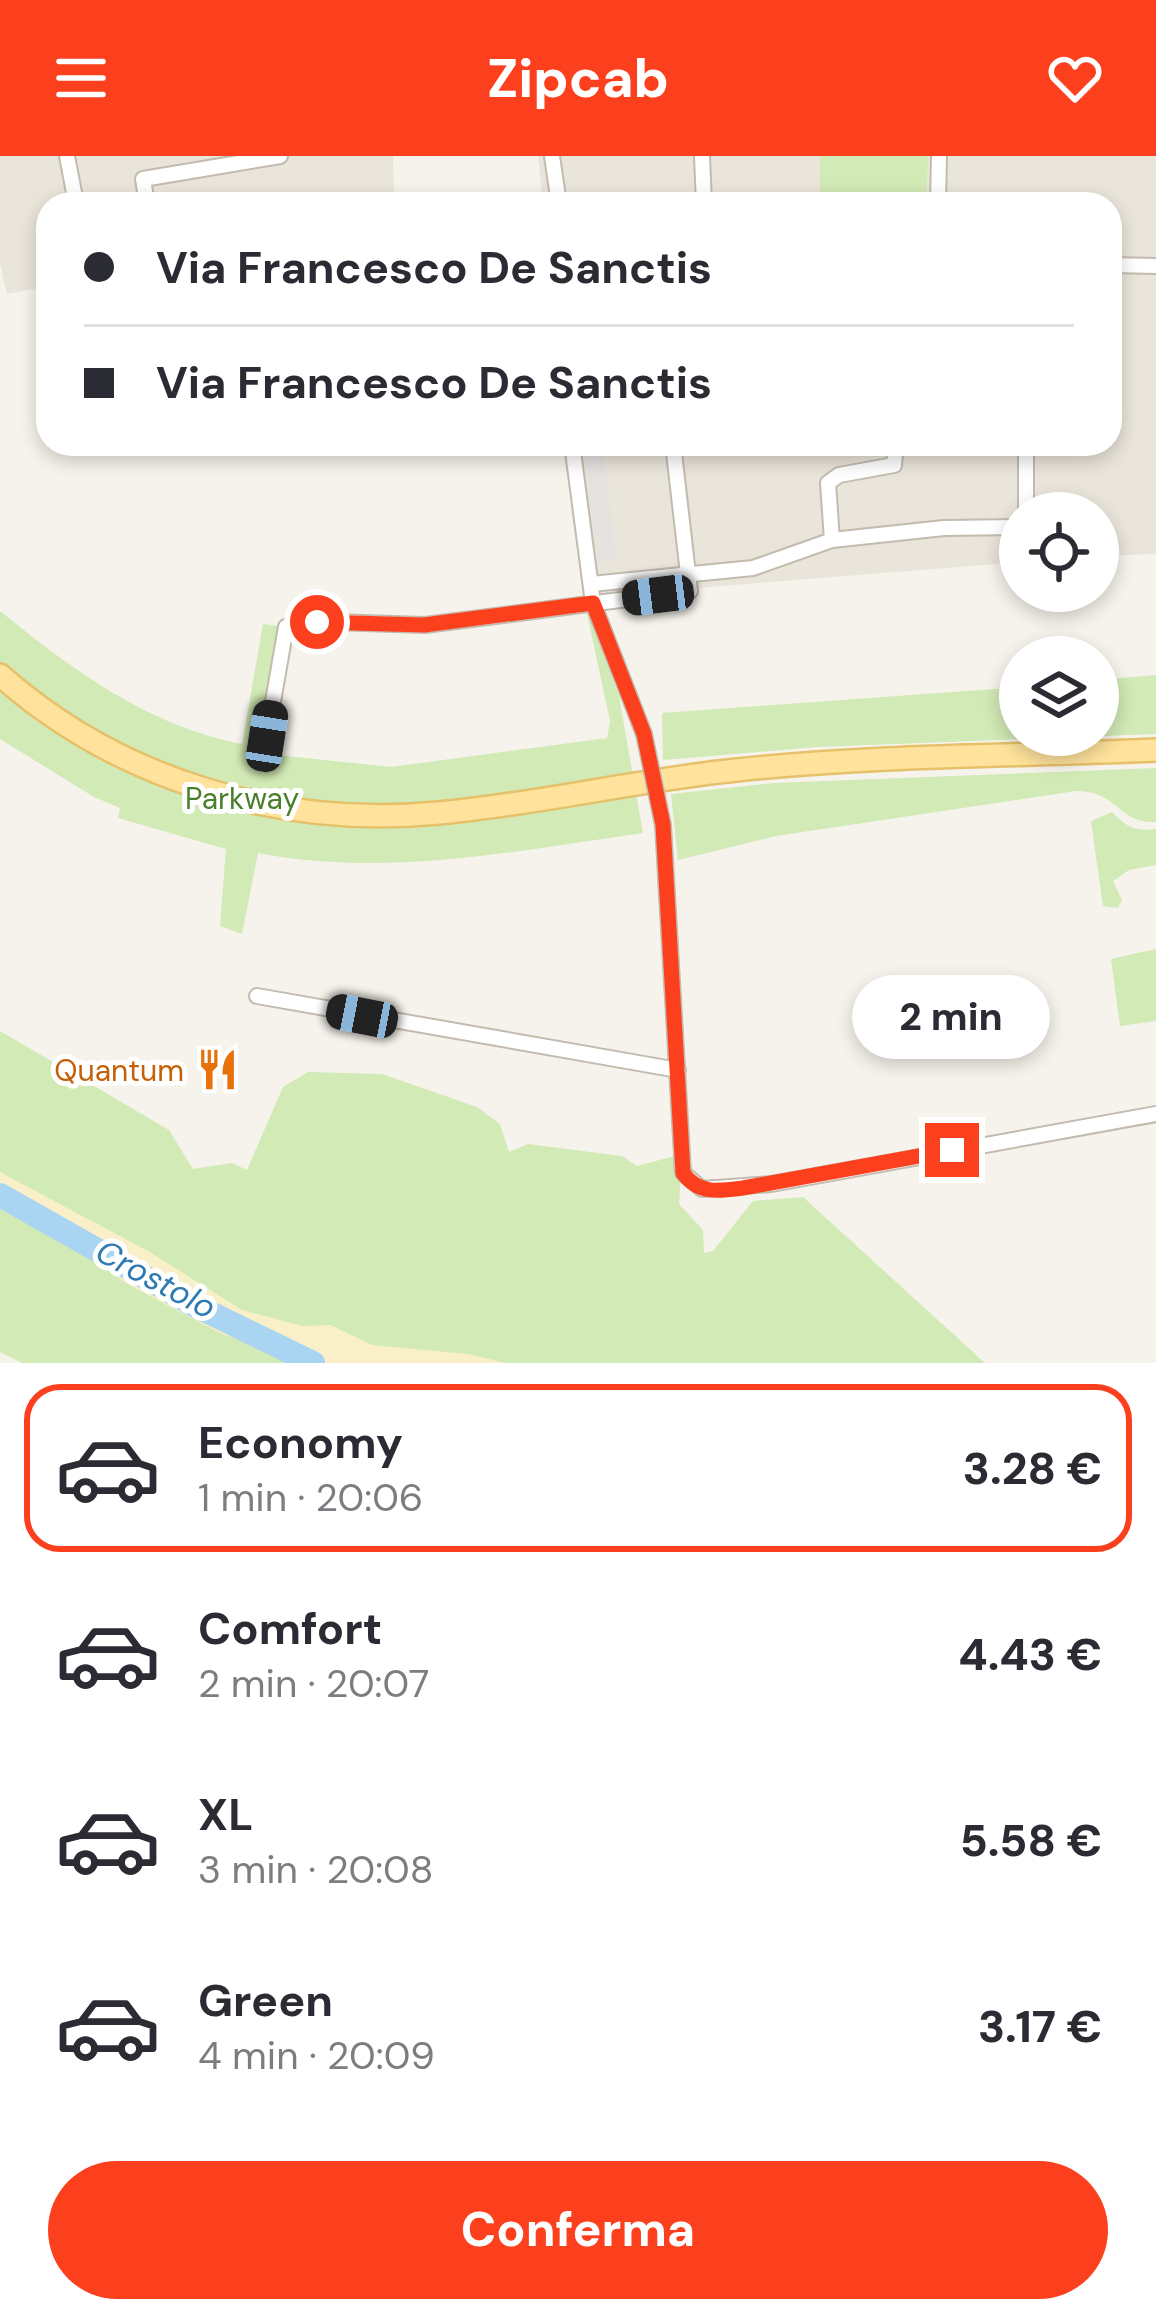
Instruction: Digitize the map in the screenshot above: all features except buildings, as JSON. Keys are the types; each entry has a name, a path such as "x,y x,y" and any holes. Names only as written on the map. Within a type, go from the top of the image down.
{"main road":[{"path":"0,675 57,719 165,776 232,798 340,815 440,813 674,777 783,766 1156,750"}],"street":[{"path":"67,156 74,192"},
{"path":"145,192 142,179 280,156"},
{"path":"552,156 557,192"},
{"path":"703,156 704,192"},
{"path":"938,192 939,156"},
{"path":"1122,266 1156,266"},
{"path":"574,456 593,603 644,734 663,825 683,1173 702,1190 716,1191 1156,1114"},
{"path":"267,736 286,627 302,621 424,625 690,591 675,456"},
{"path":"832,540 828,483 839,475 894,465 895,456"},
{"path":"1026,456 1026,492"},
{"path":"591,584 753,568 832,540 999,527"},
{"path":"256,996 678,1070"}],"shaded area":[{"path":"0,156 393,156 394,192 36,192 36,288 7,294 0,264"},
{"path":"538,156 1156,156 1156,554 1119,555 1119,492 999,492 999,564 585,597 570,456 1122,456 1122,192 542,192"},
{"path":"584,456 604,456 616,560 598,561"}],"green space":[{"path":"820,156 928,156 926,192 820,192"},
{"name":"Parkway","path":"585,604 619,696 643,833 403,862 355,863 258,853 242,934 220,926 226,849 118,818 120,808 0,739 0,611 55,654 143,710 242,744 263,624 286,627 267,735 277,755 391,767 607,738 610,721"},
{"path":"1156,675 1156,734 1119,735 1119,678"},
{"path":"999,689 999,740 818,747 663,760 662,713"},
{"path":"1156,768 1156,822 1134,818 1101,796 1076,791 776,836 678,860 671,794 773,783"},
{"path":"1112,812 1132,827 1156,829 1156,865 1129,870 1113,881 1122,900 1118,908 1103,906 1091,821"},
{"path":"1156,949 1156,1021 1120,1026 1111,959"},
{"path":"0,1031 169,1130 193,1169 232,1163 247,1170 283,1087 308,1072 382,1074 477,1107 500,1124 509,1152 528,1144 622,1156 637,1166 682,1154 679,1204 703,1230 704,1253 713,1251 753,1201 803,1197 985,1363 22,1363 0,1352"}],"sand":[{"path":"0,1172 148,1251 242,1310 303,1326 330,1325 372,1345 468,1354 506,1363 307,1363 222,1334 131,1286 0,1199"}],"waterway":[{"name":"Crostolo","path":"0,1195 196,1306 313,1363"}],"place":[{"name":"Quantum","path":"218,1070"}],"route":[{"path":"317,622 424,625 593,603 644,734 663,825 683,1173 689,1182 702,1190 743,1188 952,1150"}]}
